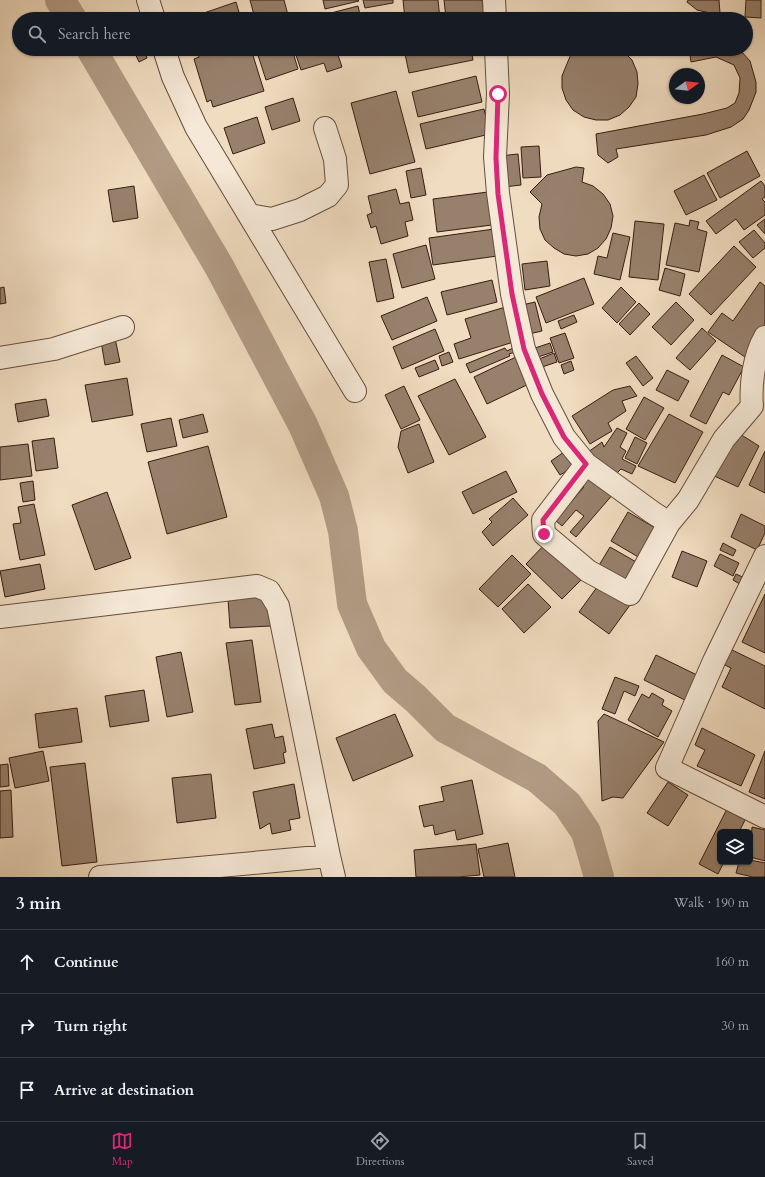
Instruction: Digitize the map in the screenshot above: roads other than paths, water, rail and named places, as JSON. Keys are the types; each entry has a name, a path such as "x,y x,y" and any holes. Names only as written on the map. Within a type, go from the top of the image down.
{"street":[{"path":"148,0 152,12"},
{"path":"494,0 494,12"},
{"path":"166,56 173,78 196,127 355,391"},
{"path":"496,56 498,94 496,158 498,194 512,294 524,349 542,394 564,437 586,464 669,523"},
{"path":"248,215 272,219 300,210 328,196 337,185 335,159 324,128"},
{"path":"0,358 54,349 123,327"},
{"path":"586,464 543,520 544,534 588,571 630,594 669,523 688,500 724,439 758,410 750,392 760,346 765,337"},
{"path":"765,556 714,661 667,768 765,817"},
{"path":"0,617 257,586 269,591 278,606 334,877"},
{"path":"100,877 329,856"}],"waterway":[{"path":"60,0 68,12"},
{"path":"95,56 220,268 303,425 334,496 343,531 352,604 371,648 395,681 416,699 445,728 537,778 567,804 586,832 599,877"}]}
